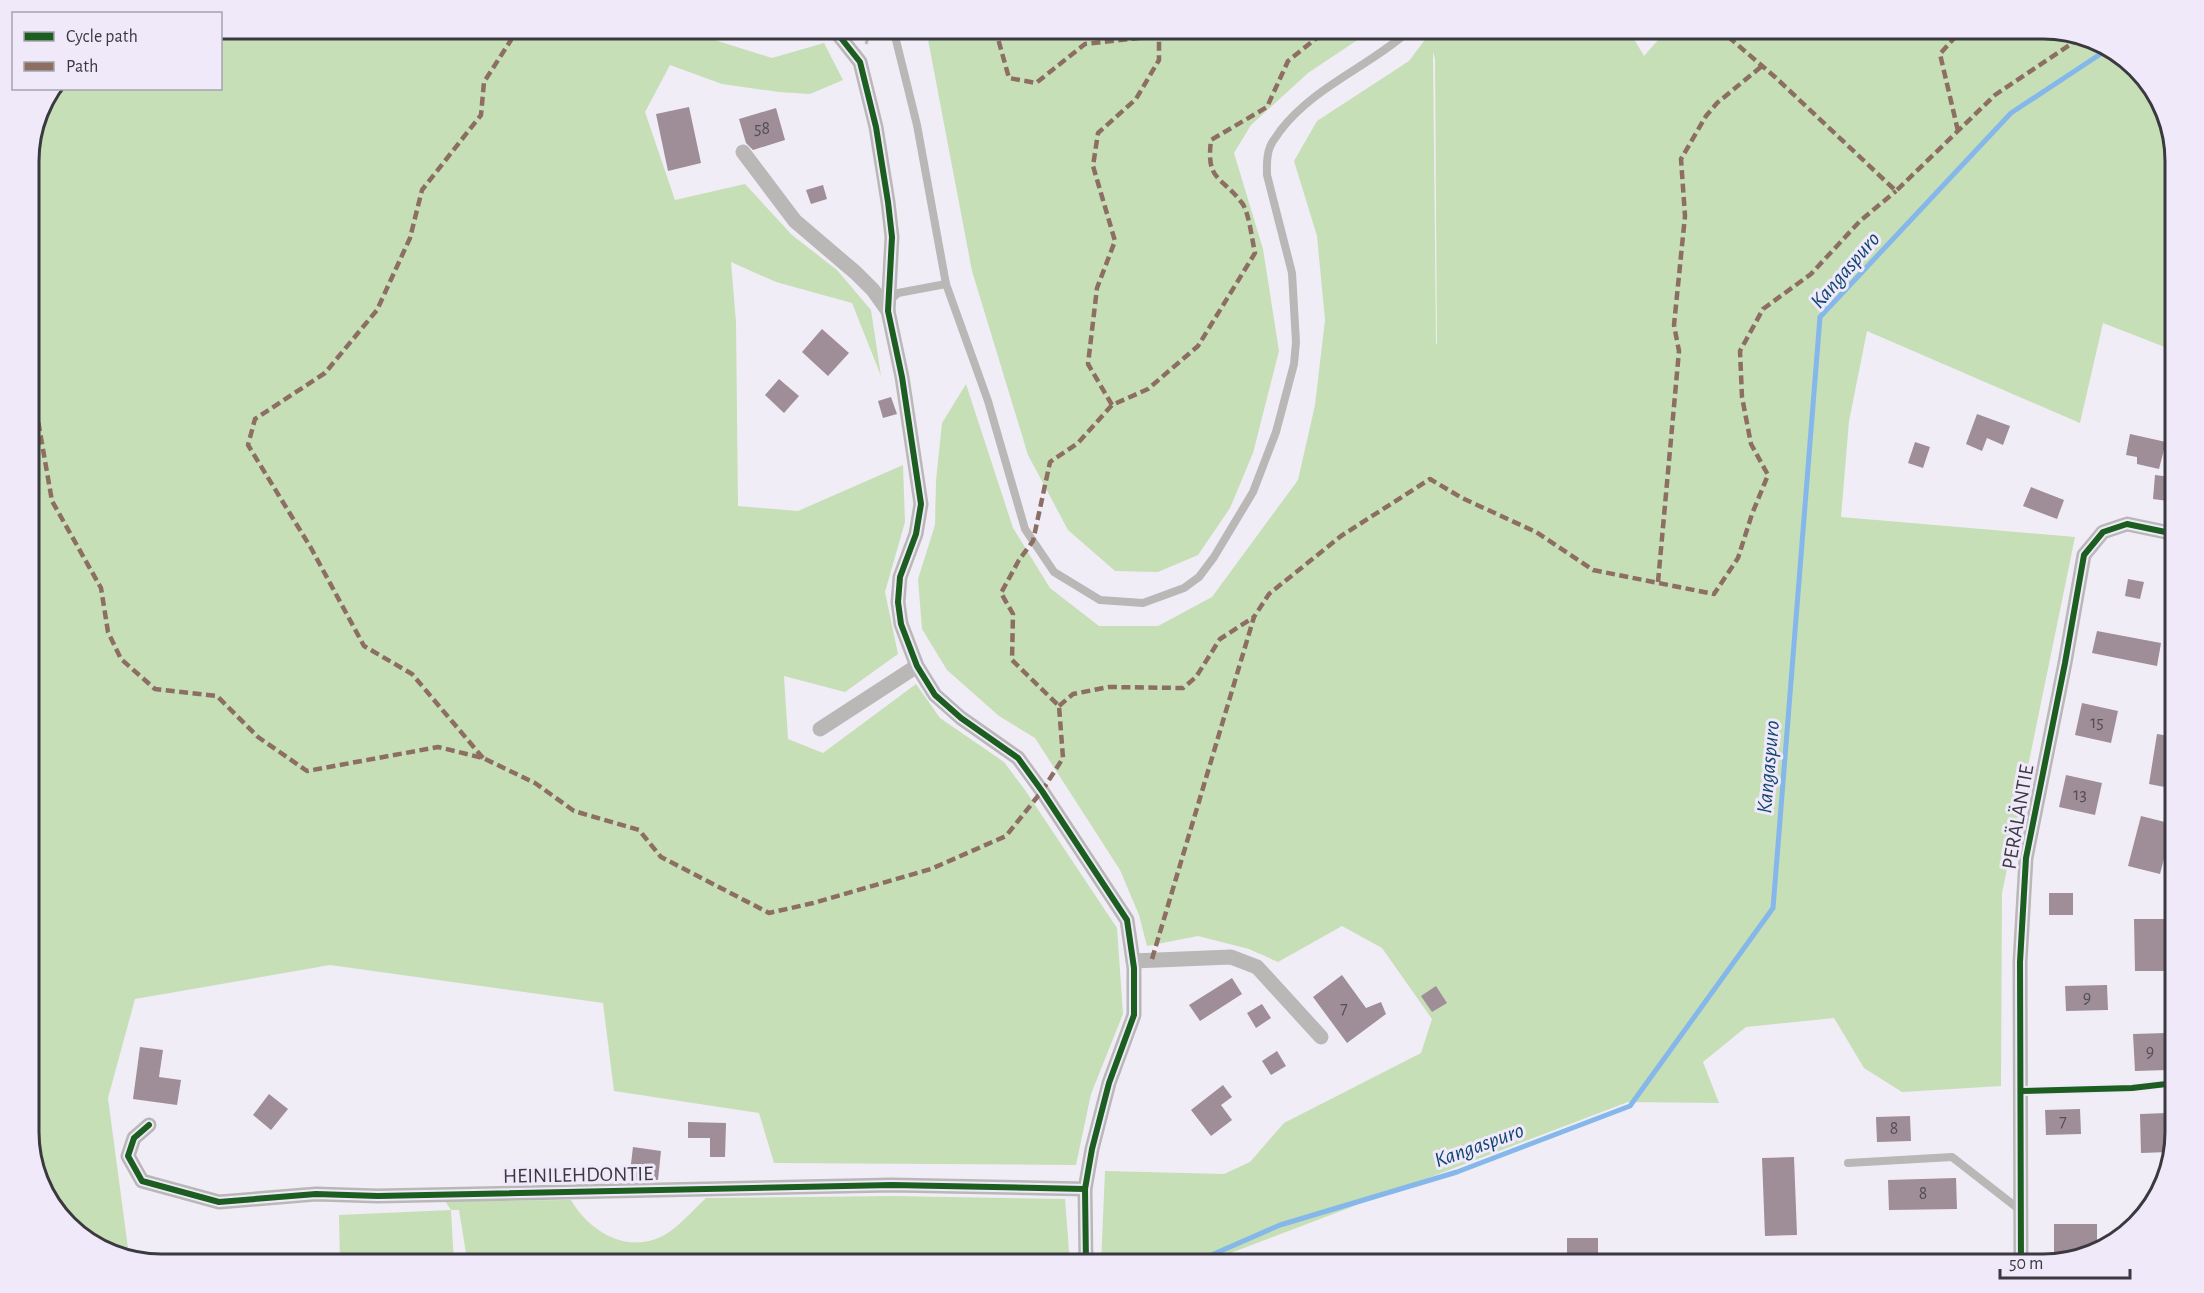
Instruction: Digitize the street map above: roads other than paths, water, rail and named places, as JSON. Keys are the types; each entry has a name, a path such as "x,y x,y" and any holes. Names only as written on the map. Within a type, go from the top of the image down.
{"street":[{"path":"842,39 860,62 876,127 892,237 888,306 902,377 921,504 916,534 900,577 898,602 901,624 917,666 935,695 961,718 1018,758 1127,920 1133,961 1134,1016 1109,1083 1092,1149 1085,1189 1086,1254"},
{"path":"743,152 795,221 856,273 888,306"},
{"name":"PERÄLÄNTIE","path":"2021,1254 2020,962 2026,858 2084,555 2103,532 2127,524 2165,532"},
{"path":"820,729 917,666"},
{"path":"1133,961 1231,957 1257,967 1321,1037"},
{"name":"HEINILEHDONTIE","path":"149,1125 134,1138 128,1156 142,1181 219,1202 316,1194 378,1196 892,1185 1085,1189"}],"lane":[{"path":"896,39 917,125 946,284 988,401 1026,529 1054,572 1100,600 1143,603 1184,588 1198,577 1214,557 1253,492 1276,432 1294,364 1296,317 1292,273 1267,174 1270,145 1290,118 1318,93 1400,39"},
{"path":"888,306 898,293 946,284"},
{"path":"1848,1163 1952,1157 2020,1210"}],"waterway":[{"name":"Kangaspuro","path":"1214,1254 1280,1225 1457,1172 1630,1106 1773,908 1820,317 2011,113 2101,54"}]}
